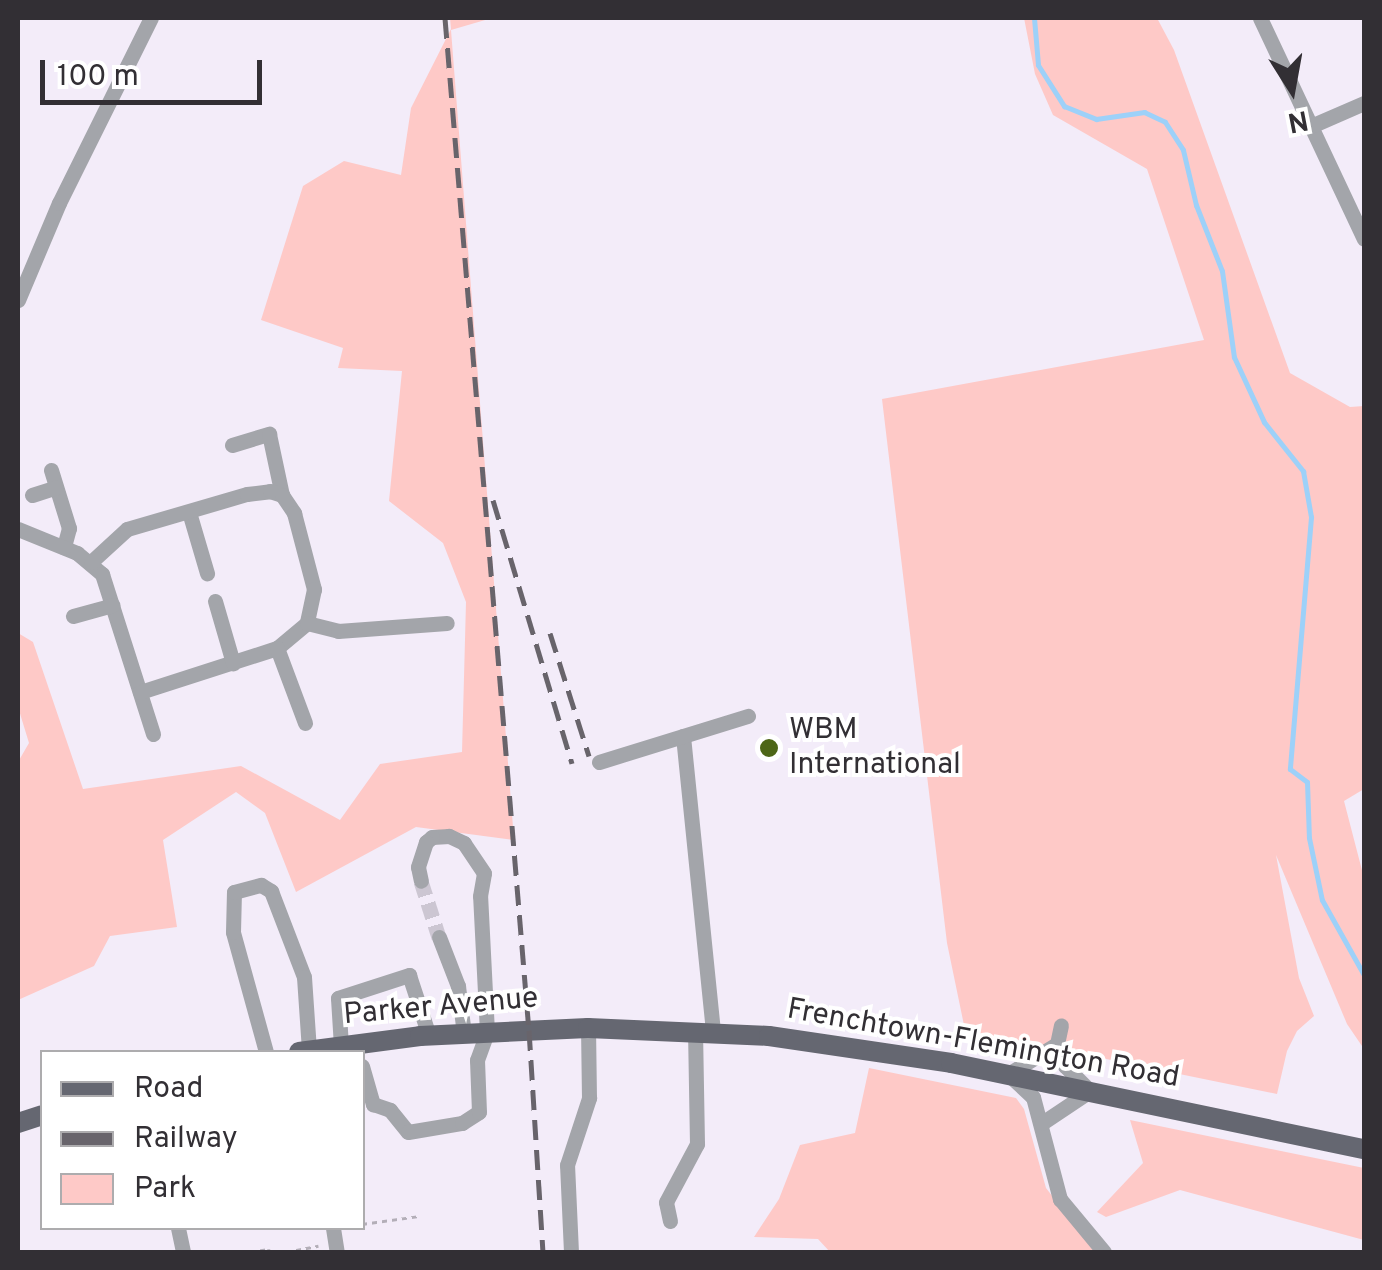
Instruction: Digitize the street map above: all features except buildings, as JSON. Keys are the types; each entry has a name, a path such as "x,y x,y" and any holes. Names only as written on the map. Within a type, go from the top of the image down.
{"main road":[{"name":"Frenchtown-Flemington Road","path":"588,1028 704,1032 846,1045 1008,1074 1364,1149"},
{"name":"Parker Avenue","path":"347,1048 429,1036 588,1028"}],"street":[{"path":"18,300 59,203 151,18"},
{"path":"1260,18 1364,239"},
{"path":"1311,126 1364,104"},
{"path":"140,692 277,648 306,623 314,589 294,513 282,495 268,434 232,444"},
{"path":"50,470 69,528 64,547"},
{"path":"32,495 56,487"},
{"path":"90,562 117,534 259,491 282,495"},
{"path":"190,512 206,573"},
{"path":"18,529 90,562 106,582 153,734"},
{"path":"215,601 232,663"},
{"path":"73,616 114,605"},
{"path":"306,623 338,631 448,623"},
{"path":"277,648 305,722"},
{"path":"599,762 748,716"},
{"path":"670,1221 668,1197 697,1144 704,1032 683,736"},
{"path":"365,1076 373,1104 390,1110 408,1132 476,1118 476,1060 487,1032 480,896 484,873 464,843 449,836 432,837 426,842 418,867 422,881"},
{"path":"265,1050 233,932 234,892 260,884 271,891 304,977 304,1050"},
{"path":"439,936 462,1000 464,1034"},
{"path":"347,1048 338,998 409,975 420,996 429,1036"},
{"path":"1042,1124 1090,1091 1069,1072 1057,1044 1060,1025"},
{"path":"571,1252 566,1165 589,1098 588,1028"},
{"path":"1057,1044 1008,1074 1032,1097 1060,1199 1104,1252"}],"path":[{"path":"365,1224 420,1216"},
{"path":"250,1252 269,1252"}],"green space":[{"path":"450,18 492,18 451,30 514,840 416,827 296,892 265,813 236,792 163,840 177,927 110,936 94,966 18,1000 18,762 29,743 18,707 18,633 33,642 83,789 241,766 340,820 380,764 462,752 466,602 443,543 389,501 402,371 338,368 343,348 261,320 303,186 344,161 401,175 411,108 451,29"},
{"path":"1024,18 1157,18 1174,50 1290,373 1350,407 1364,406 1364,789 1344,801 1364,878 1364,1049 1347,1024 1276,855 1299,978 1314,1016 1297,1031 1287,1051 1277,1094 965,1030 947,943 882,399 1204,340 1147,169 1053,115 1035,74"},
{"path":"869,1068 1016,1098 1024,1109 1046,1188 1096,1252 830,1252 818,1239 754,1237 779,1199 800,1145 855,1133"},
{"path":"1130,1120 1364,1168 1364,1240 1180,1190 1106,1217 1097,1212 1143,1163"}],"waterway":[{"path":"1034,18 1038,65 1064,106 1096,119 1144,112 1165,122 1183,150 1196,205 1222,271 1234,357 1264,422 1303,471 1311,517 1290,769 1307,782 1309,838 1322,900 1364,975"}],"tunnel":[{"path":"421,881 439,937"}],"railway":[{"path":"445,18 529,1030 543,1252"},
{"path":"493,500 572,763"},
{"path":"550,633 589,756"}],"place":[{"name":"WBM International","path":"769,748"}]}
